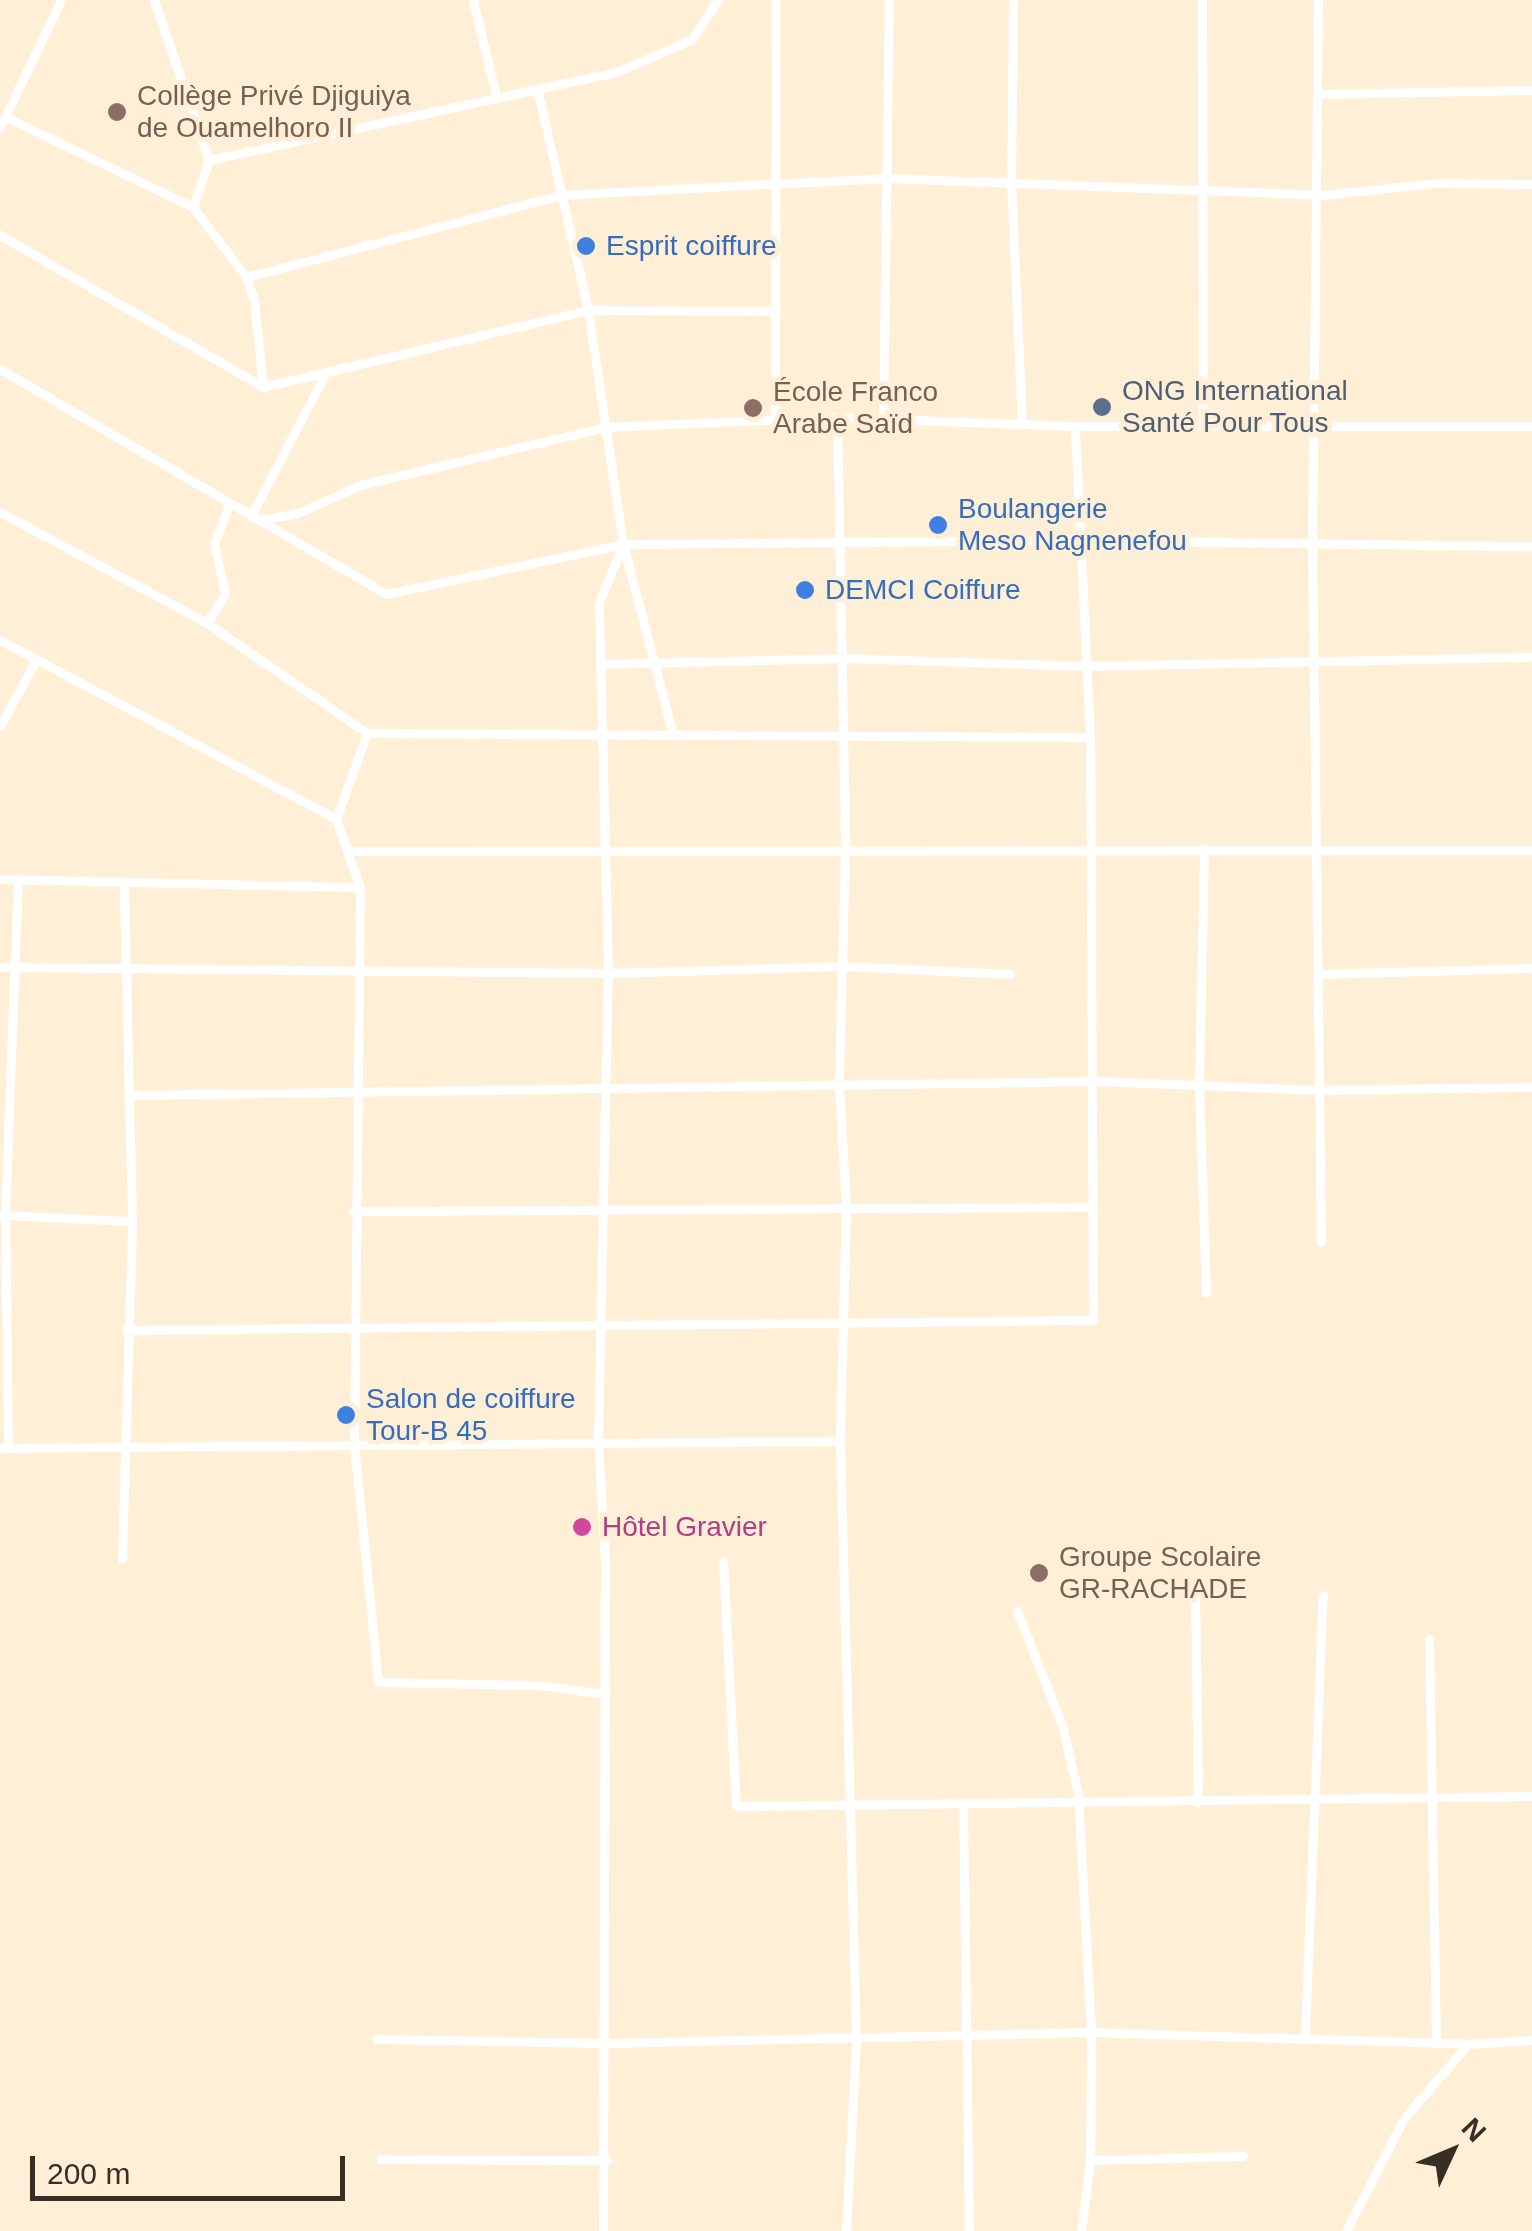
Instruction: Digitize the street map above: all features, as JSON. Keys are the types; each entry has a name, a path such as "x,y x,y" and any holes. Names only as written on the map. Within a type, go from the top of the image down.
{"street":[{"path":"0,127 62,0"},
{"path":"154,0 209,160 192,207"},
{"path":"473,0 496,96"},
{"path":"209,160 496,96 538,93 657,58 692,39 718,0"},
{"path":"776,0 776,420"},
{"path":"884,419 889,0"},
{"path":"1014,0 1011,181 1022,424"},
{"path":"1202,0 1198,190 1202,427"},
{"path":"1318,0 1321,195 1312,544 1320,1242"},
{"path":"1320,94 1532,90"},
{"path":"538,93 588,310 623,544 658,662 673,734"},
{"path":"6,116 192,207 246,276 254,300 263,387"},
{"path":"246,276 560,195 886,178 1321,195 1438,183 1532,184"},
{"path":"0,236 263,387 588,310 776,311"},
{"path":"0,369 386,594 623,544 1080,540 1532,546"},
{"path":"256,518 326,372"},
{"path":"0,381 20,379"},
{"path":"837,417 844,658 839,1086 846,1208 840,1441 856,2040 846,2231"},
{"path":"256,518 298,513 360,486 605,426 837,417 1076,426 1532,426"},
{"path":"126,1330 353,1324 1093,1320 1090,737 1076,426"},
{"path":"207,623 226,594 214,544 228,505"},
{"path":"0,512 207,623 367,732 603,736 844,731 1090,737"},
{"path":"603,2231 608,2160 605,1694 598,1440 608,973 599,602 623,544"},
{"path":"0,640 336,819 352,851 360,887 364,970 353,1211 354,1445 378,1682 540,1685 605,1694"},
{"path":"601,664 844,658 1087,666 1532,657"},
{"path":"0,726 36,660"},
{"path":"336,819 367,732"},
{"path":"352,851 1318,847 1532,850"},
{"path":"1204,848 1200,1086 1206,1293"},
{"path":"0,879 360,887"},
{"path":"18,880 2,1214 4,1448 598,1440 840,1441"},
{"path":"122,1559 132,1221 124,883"},
{"path":"0,968 608,973 842,966 1010,974"},
{"path":"1317,974 1532,968"},
{"path":"129,1096 361,1088 1094,1081 1316,1090 1532,1087"},
{"path":"353,1211 1090,1207"},
{"path":"2,1214 132,1221"},
{"path":"723,1561 736,1806 1078,1806 1532,1796"},
{"path":"1195,1587 1198,1802"},
{"path":"1305,2034 1323,1595"},
{"path":"1017,1611 1062,1725 1078,1806 1091,2032 1090,2160 1081,2231"},
{"path":"1429,1639 1436,2039"},
{"path":"963,1805 969,2231"},
{"path":"376,2039 607,2043 1091,2032 1305,2034 1436,2039 1468,2044 1532,2040"},
{"path":"1346,2231 1404,2118 1468,2044"},
{"path":"1090,2160 1243,2156"},
{"path":"381,2158 608,2160"}],"place":[{"name":"Collège Privé Djiguiya de Ouamelhoro II","path":"117,112"},
{"name":"Esprit coiffure","path":"586,246"},
{"name":"ONG International Santé Pour Tous","path":"1102,407"},
{"name":"École Franco Arabe Saïd","path":"753,408"},
{"name":"Boulangerie Meso Nagnenefou","path":"938,525"},
{"name":"DEMCI Coiffure","path":"805,590"},
{"name":"Salon de coiffure Tour-B 45","path":"346,1415"},
{"name":"Hôtel Gravier","path":"582,1527"},
{"name":"Groupe Scolaire GR-RACHADE","path":"1039,1573"}]}
